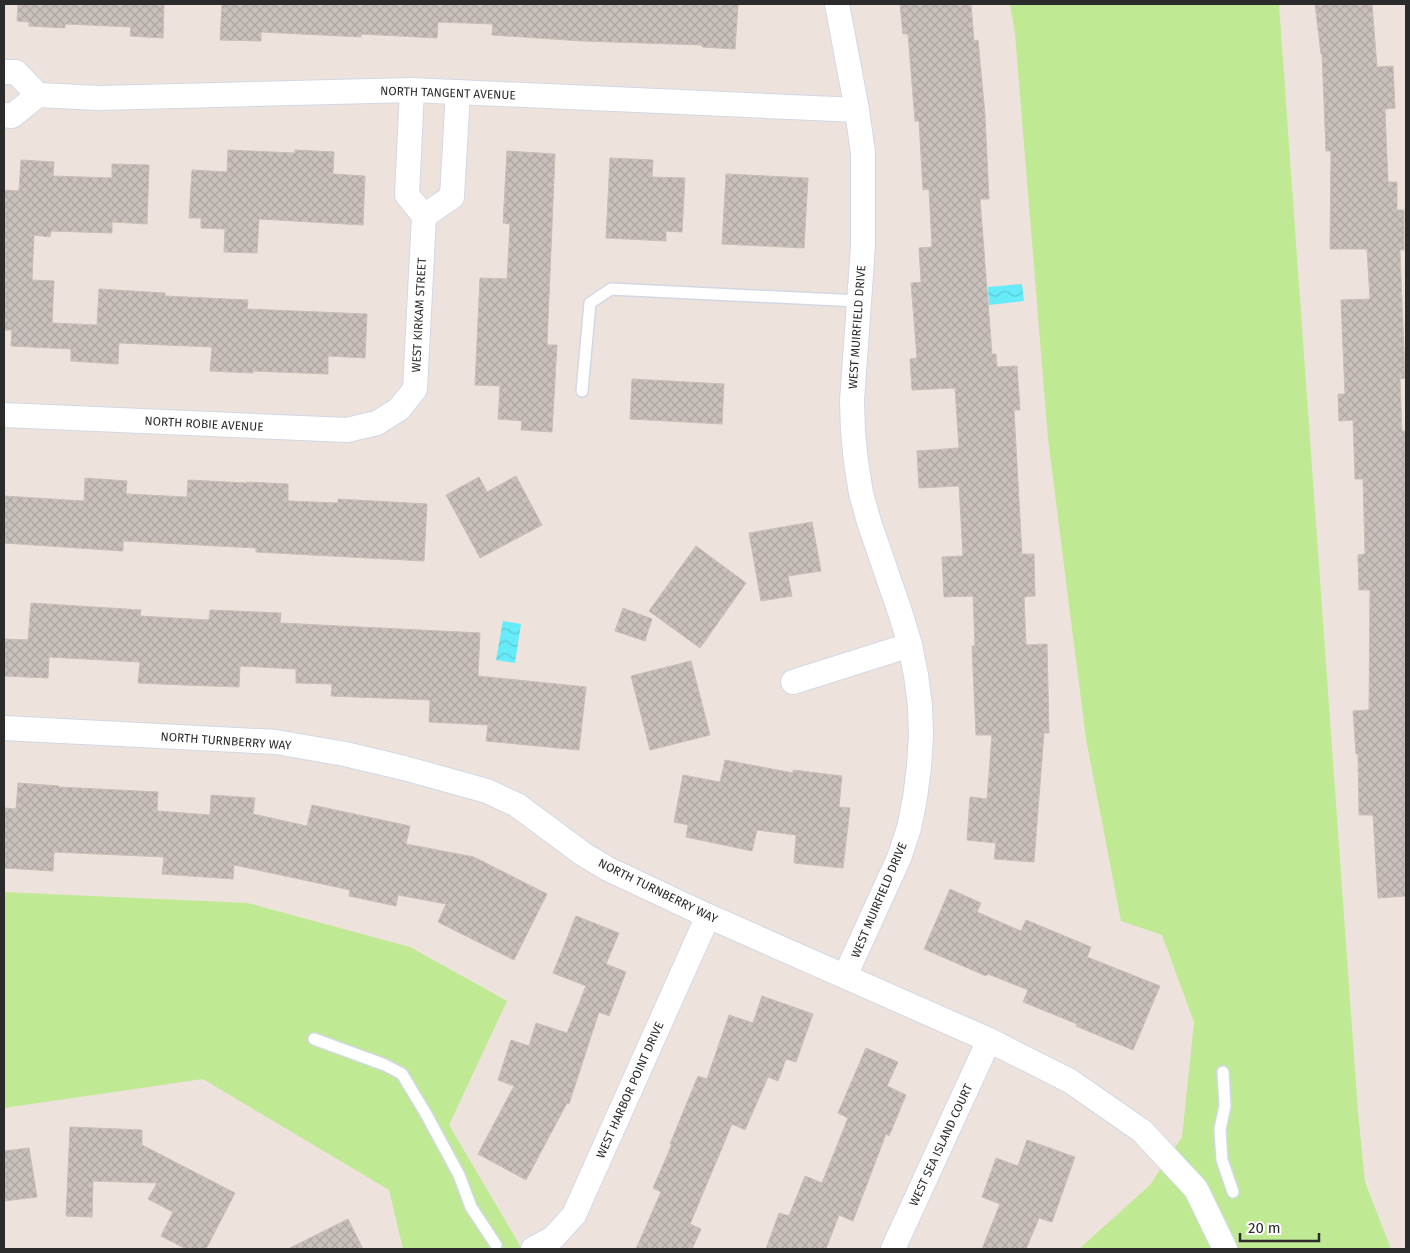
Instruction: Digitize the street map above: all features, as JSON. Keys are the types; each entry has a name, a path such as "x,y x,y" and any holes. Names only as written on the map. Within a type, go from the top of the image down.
{"street":[{"name":"WEST MUIRFIELD DRIVE","path":"837,4 863,153 863,246 852,401 856,462 868,522 910,644 916,675 921,729 915,798 899,858 845,976"},
{"path":"4,72 16,72 38,94 12,116 4,115"},
{"name":"NORTH TANGENT AVENUE","path":"38,94 99,98 412,90 857,110"},
{"path":"412,90 407,195 424,216 452,197 458,92"},
{"name":"WEST KIRKAM STREET","path":"399,409 415,389 424,216"},
{"name":"NORTH ROBIE AVENUE","path":"4,415 347,430 377,423 399,409"},
{"path":"793,682 910,644"},
{"name":"NORTH TURNBERRY WAY","path":"4,728 276,742 345,754 487,791 517,805 583,854 608,870 989,1040 1070,1081 1142,1131 1196,1189 1225,1249"},
{"name":"WEST HARBOR POINT DRIVE","path":"533,1249 553,1238 574,1216 708,916"},
{"name":"WEST SEA ISLAND COURT","path":"893,1249 989,1040"}],"lane":[{"path":"582,391 590,303 611,289 859,301"},
{"path":"314,1039 385,1065 402,1074 459,1175 471,1207 496,1245"},
{"path":"1223,1072 1225,1106 1220,1129 1222,1160 1233,1192"}],"green space":[{"path":"1010,4 1279,4 1358,1112 1365,1182 1391,1249 1079,1249 1150,1185 1182,1137 1194,1022 1162,935 1121,921 1086,739 1048,439 1015,34"},
{"path":"4,892 248,903 410,947 507,1001 449,1125 522,1249 403,1249 389,1190 203,1079 4,1108"}],"water":[{"path":"1022,284 1024,301 989,305 988,287"},
{"path":"503,621 521,624 515,663 496,660"}],"building":[{"path":"18,4 164,4 163,38 130,36 131,27 65,24 65,28 29,26 29,22 17,21"},
{"path":"222,4 738,4 735,49 702,47 702,45 582,41 492,35 493,24 438,22 437,38 361,34 361,37 261,32 261,41 220,40"},
{"path":"900,4 971,4 974,41 978,40 985,115 989,199 980,199 992,354 996,354 997,367 1017,366 1020,410 1014,410 1022,554 1034,554 1035,596 1024,597 1026,645 1047,644 1049,733 1044,733 1034,862 994,859 996,843 967,840 970,797 987,799 992,735 976,735 972,646 975,646 973,596 944,597 942,557 963,556 959,486 919,488 917,451 959,448 955,388 912,390 910,359 917,358 911,283 921,282 919,248 932,247 929,189 923,190 919,121 915,121 908,34 903,34"},
{"path":"1315,4 1372,4 1377,67 1393,66 1395,108 1385,109 1388,182 1397,182 1397,210 1404,210 1404,250 1400,250 1405,378 1400,379 1402,431 1406,431 1406,896 1378,898 1373,815 1359,815 1358,754 1356,754 1353,711 1369,710 1370,590 1359,590 1358,555 1365,554 1363,479 1355,479 1353,420 1339,421 1338,394 1345,394 1341,300 1370,299 1367,249 1330,249 1331,151 1326,151 1322,54"},
{"path":"228,150 295,153 295,150 334,152 333,174 365,176 363,225 259,219 257,253 224,252 225,229 201,228 201,218 189,218 192,170 227,172"},
{"path":"507,151 555,154 547,345 557,345 552,432 521,430 522,421 498,419 500,386 475,385 480,278 507,279 510,224 503,223"},
{"path":"610,158 653,160 652,177 685,178 682,232 666,231 666,241 606,238"},
{"path":"21,160 54,162 53,176 112,178 112,164 149,165 147,224 112,222 112,233 51,231 50,237 34,235 32,280 54,281 52,323 97,325 99,289 165,293 165,296 248,300 247,309 367,314 365,358 328,356 328,374 253,371 253,373 210,371 212,347 119,343 118,364 71,361 71,349 11,346 12,330 4,330 4,190 19,191"},
{"path":"726,174 808,178 804,248 722,244"},
{"path":"632,379 724,384 722,424 630,419"},
{"path":"516,476 542,525 480,558 446,495 479,477 487,492"},
{"path":"85,478 127,481 126,494 187,497 188,480 288,484 288,501 338,503 338,499 427,504 424,561 256,552 256,548 123,541 123,551 4,543 4,496 84,501"},
{"path":"812,522 821,571 788,576 792,596 761,601 749,533"},
{"path":"696,546 746,583 700,648 649,611"},
{"path":"31,603 141,610 140,616 209,620 210,610 281,613 280,623 480,633 478,676 586,687 579,750 486,741 488,725 429,722 430,700 331,696 332,684 296,683 296,669 240,666 239,687 138,683 140,662 49,657 48,678 4,676 4,639 28,640"},
{"path":"623,608 652,619 645,641 615,631"},
{"path":"691,661 710,735 650,750 631,676"},
{"path":"725,760 793,773 793,770 842,776 839,807 850,808 843,868 794,863 796,835 757,830 752,851 686,837 688,825 674,822 683,775 720,782"},
{"path":"18,783 158,792 157,811 210,815 211,795 255,798 253,814 307,826 312,805 410,826 406,844 474,857 547,894 514,960 438,922 446,904 398,895 396,906 349,896 350,890 234,865 233,879 162,874 164,857 54,852 53,871 4,868 4,808 16,809"},
{"path":"950,889 981,903 977,912 1021,931 1026,920 1091,947 1087,957 1160,986 1133,1050 1023,1002 1028,990 988,974 986,976 924,949"},
{"path":"576,916 619,933 606,964 626,972 609,1016 599,1012 569,1104 567,1103 526,1180 478,1154 514,1086 498,1080 511,1040 529,1046 536,1023 567,1033 586,986 553,973"},
{"path":"762,996 813,1014 796,1062 786,1059 778,1081 768,1077 745,1130 732,1124 690,1224 701,1229 692,1249 636,1249 661,1192 653,1188 698,1076 707,1079 729,1015 753,1023"},
{"path":"866,1048 898,1062 887,1086 906,1095 889,1136 886,1134 853,1221 839,1215 826,1249 766,1249 779,1213 789,1216 805,1176 822,1183 848,1118 838,1113"},
{"path":"70,1127 142,1130 142,1145 235,1193 206,1249 186,1249 161,1236 173,1212 148,1199 157,1183 93,1181 92,1217 66,1216"},
{"path":"1027,1140 1075,1157 1052,1222 1039,1218 1026,1249 982,1249 1000,1204 982,1197 996,1158 1018,1166"},
{"path":"29,1148 37,1197 4,1201 4,1151"},
{"path":"348,1219 363,1249 288,1249"}]}
